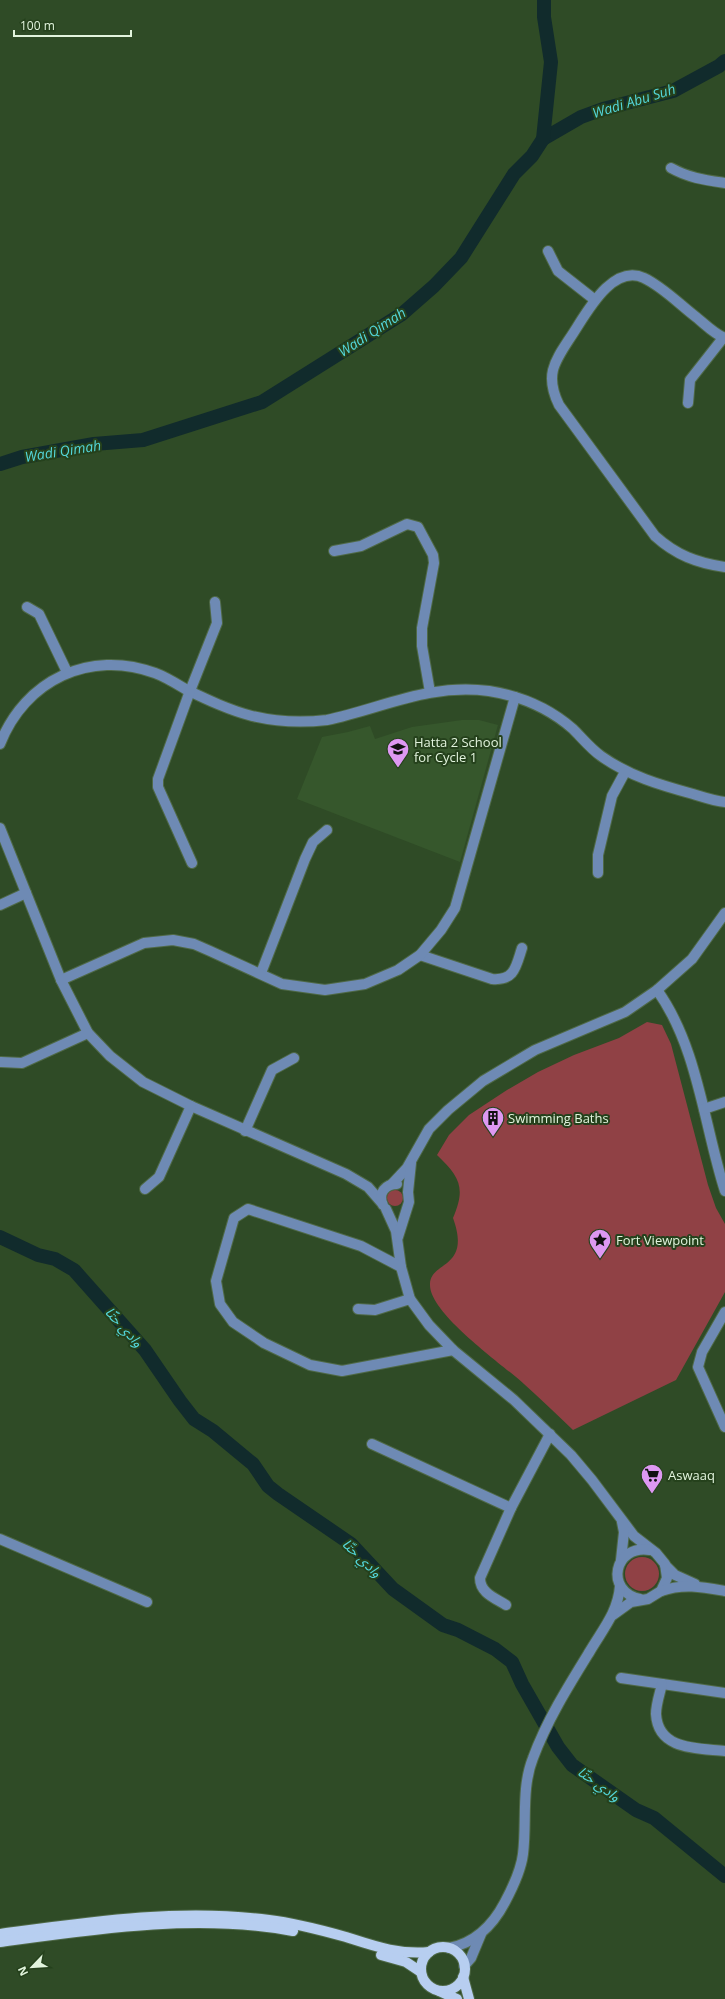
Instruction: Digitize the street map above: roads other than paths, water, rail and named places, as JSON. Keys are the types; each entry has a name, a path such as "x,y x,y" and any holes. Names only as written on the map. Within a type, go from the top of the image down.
{"main road":[{"path":"0,1934 92,1922 198,1917 246,1918 300,1925 395,1951 410,1953 429,1952"},
{"path":"0,1942 142,1926 196,1924 244,1925 287,1930 327,1938 406,1962 421,1972 427,1984 457,1999"},
{"path":"421,1972 424,1958 429,1952 435,1948 449,1948 462,1958 464,1966 463,1977 470,1999"},
{"path":"440,1990 454,1988 463,1977"}],"street":[{"path":"671,168 697,179 725,183"},
{"path":"548,251 558,271 595,300"},
{"path":"688,403 690,380 724,338 643,278 635,276 622,278 610,284 595,300 557,357 553,367 552,386 559,405 655,536 669,548 687,558 702,564 725,567"},
{"path":"334,551 361,546 401,525 413,524 418,527 433,555 434,563 422,628 422,646 430,692"},
{"path":"192,864 158,787 158,778 217,623 215,602"},
{"path":"27,607 39,614 67,672"},
{"path":"0,744 7,726 25,702 67,672 110,664 155,673 216,704 251,716 278,721 309,722 348,716 404,698 430,692 457,690 489,691 534,703 548,710 572,728 600,755 625,772 667,787 724,803"},
{"path":"61,980 144,943 162,940 174,940 194,944 261,973 282,984 325,990 365,984 398,970 420,955 441,930 455,908 515,697"},
{"path":"598,873 598,855 612,796 625,772"},
{"path":"0,828 61,980 88,1033 110,1056 143,1082 191,1106 346,1174 368,1187 383,1205 393,1223 401,1267 410,1299 429,1325 453,1350 514,1400 550,1434 592,1480 637,1540 661,1558 675,1575 698,1586"},
{"path":"261,973 305,859 313,842 327,830"},
{"path":"0,904 26,893"},
{"path":"383,1205 382,1192 400,1177 429,1129 448,1110 483,1081 535,1050 625,1012 657,990 692,959 725,913"},
{"path":"420,955 492,979 499,979 510,976 514,971 522,948"},
{"path":"657,990 667,1004 677,1023 704,1109 717,1166 725,1191"},
{"path":"1,1062 22,1063 88,1033"},
{"path":"245,1130 272,1070 294,1058"},
{"path":"704,1109 725,1102"},
{"path":"145,1189 159,1177 191,1106"},
{"path":"397,1241 409,1202 408,1192 411,1161"},
{"path":"368,1187 376,1188 390,1184 402,1185 408,1192"},
{"path":"383,1205 395,1212 404,1210 407,1206"},
{"path":"401,1267 361,1246 248,1208 234,1218 216,1281 220,1304 233,1322 264,1343 310,1365 342,1371 453,1350"},
{"path":"358,1309 375,1310 410,1299"},
{"path":"725,1312 702,1352 698,1367 725,1426"},
{"path":"506,1605 485,1592 482,1588 480,1578 512,1508 550,1434"},
{"path":"372,1444 512,1508"},
{"path":"622,1522 624,1532 621,1560 617,1578 620,1586 627,1594 640,1599"},
{"path":"0,1539 146,1602"},
{"path":"621,1560 636,1550 650,1550"},
{"path":"661,1591 667,1578 665,1564"},
{"path":"464,1966 471,1958 481,1934 505,1902 517,1875 523,1855 528,1774 537,1747 556,1708 613,1615 617,1606 620,1586"},
{"path":"613,1615 631,1602 640,1599 648,1599 661,1591 683,1586 698,1586 725,1592"},
{"path":"621,1678 725,1693"},
{"path":"662,1684 656,1714 658,1726 665,1736 681,1746 725,1751"},
{"path":"449,1948 461,1945 481,1934"}],"waterway":[{"name":"Wadi Qimah","path":"0,464 22,457 94,444 143,440 262,402 402,314 434,286 461,258 514,174 532,156 543,139 551,62 544,17 544,0"},
{"name":"Wadi Abu Suh","path":"543,139 581,117 603,109 673,91 719,66 725,61"},
{"name":"وادي حتّا","path":"0,1237 38,1255 55,1259 74,1270 145,1350 194,1419 213,1431 253,1464 268,1486 278,1494 351,1544 393,1589 443,1625 458,1630 495,1649 512,1662 522,1684 558,1747 572,1765 636,1810 654,1818 725,1876"}],"place":[{"name":"Hatta 2 School for Cycle 1","path":"398,768"},
{"name":"Swimming Baths","path":"493,1138"},
{"name":"Fort Viewpoint","path":"600,1260"},
{"name":"Aswaaq","path":"652,1494"}]}
